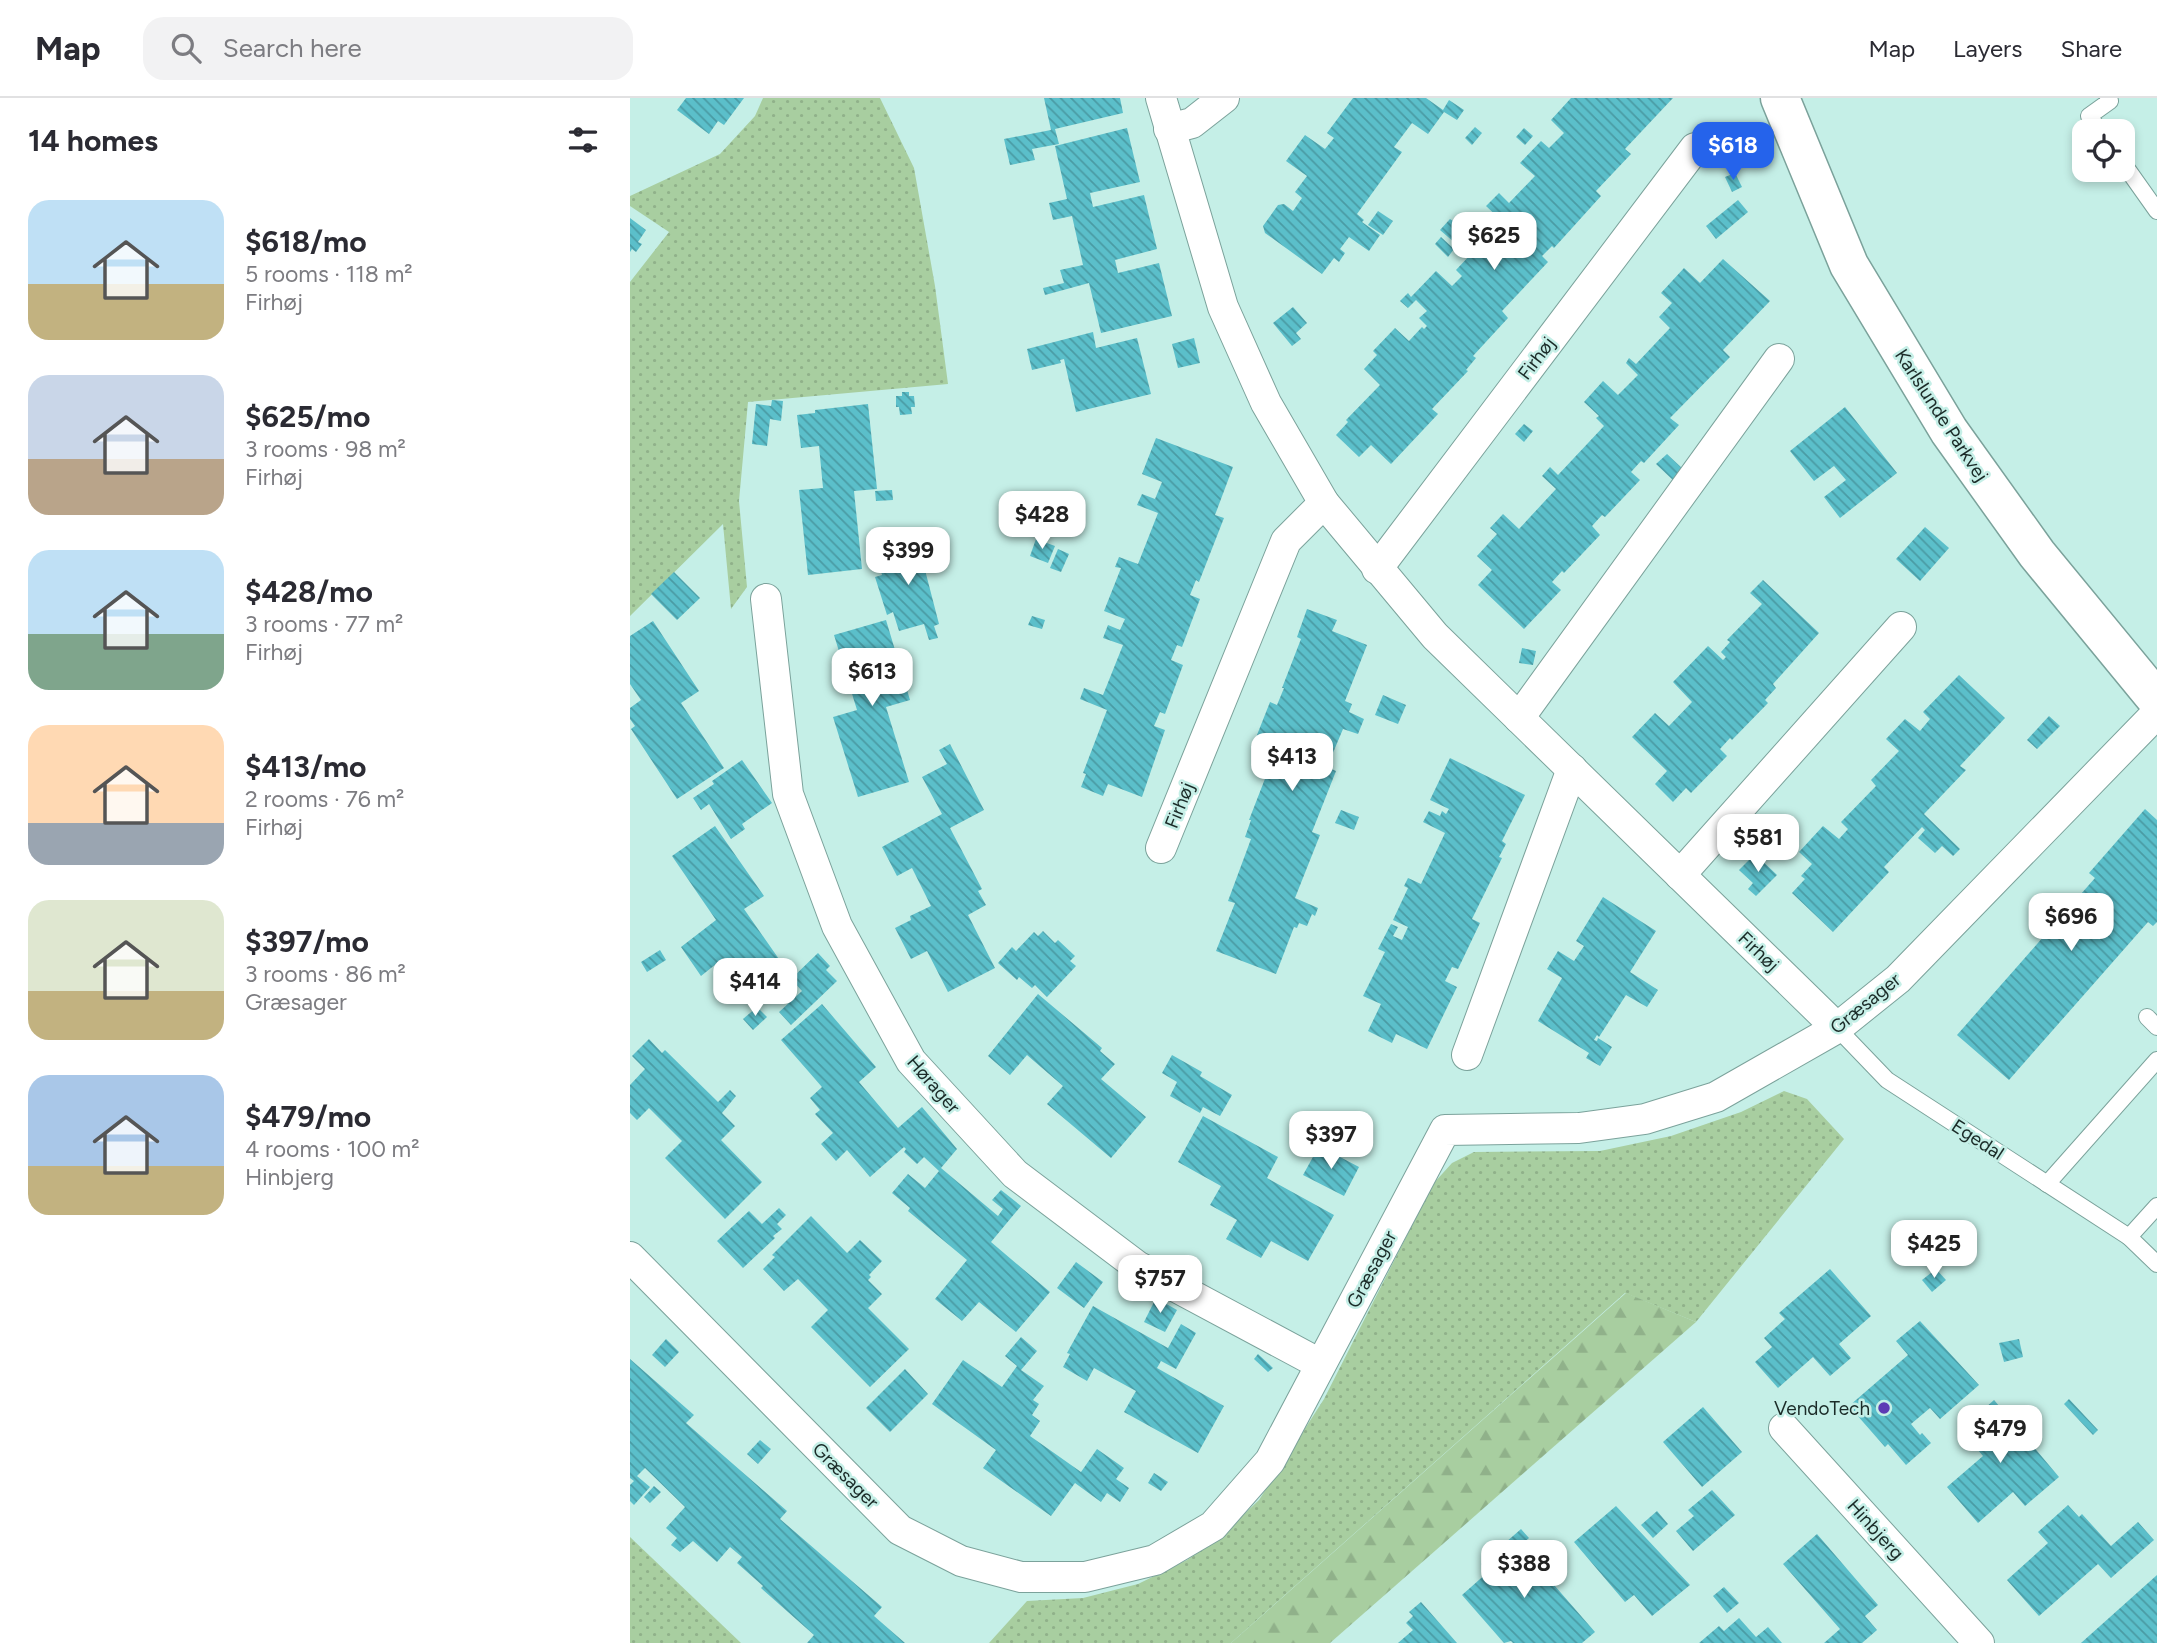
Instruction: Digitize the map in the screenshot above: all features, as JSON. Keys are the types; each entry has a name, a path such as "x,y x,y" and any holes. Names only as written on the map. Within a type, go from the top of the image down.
{"street":[{"name":"Firhøj","path":"1161,98 1223,307 1266,403 1324,503 1435,636 1837,1028"},
{"path":"1169,129 1192,123 1224,98"},
{"name":"Karlslunde Parkvej","path":"1780,98 1849,265 1949,431 2036,554 2157,700"},
{"name":"Firhøj","path":"1377,569 1695,148"},
{"path":"1519,718 1779,359"},
{"name":"Firhøj","path":"1161,848 1286,541 1324,503"},
{"name":"Hørager","path":"766,599 788,794 837,926 911,1061 1015,1174 1137,1266 1320,1364"},
{"path":"1680,875 1901,627"},
{"name":"Græsager","path":"630,1257 901,1530 961,1561 1021,1577 1085,1577 1155,1560 1213,1525 1270,1461 1445,1130 1579,1128 1645,1119 1716,1097 1837,1028 1898,979 2157,713"},
{"path":"1467,1055 1572,769"},
{"name":"Hinbjerg","path":"1784,1428 1968,1639"}],"lane":[{"path":"2091,119 2089,116 2110,101 2108,98"},
{"path":"2135,180 2157,211"},
{"name":"Egedal","path":"1837,1028 1887,1080 2129,1237 2157,1264"},
{"path":"2047,1184 2157,1060"},
{"path":"2129,1237 2157,1206"}],"green space":[{"path":"763,98 880,98 914,168 935,286 948,384 748,402 739,501 747,587 731,609 723,524 630,616 630,282 669,232 630,206 630,196 720,154 755,116"},
{"path":"1784,1091 1807,1099 1844,1139 1696,1322 1625,1293 1231,1643 989,1643 1027,1601 1083,1598 1138,1584 1187,1560 1218,1539 1259,1500 1324,1399 1433,1184 1452,1163 1474,1152 1600,1151 1671,1136 1741,1112"},
{"path":"1626,1293 1696,1322 1330,1643 1231,1643"},
{"path":"630,1537 741,1643 630,1643"}],"building":[{"path":"686,98 744,98 724,125 718,121 709,134 677,110"},
{"path":"1044,98 1120,98 1123,113 1055,129 1059,144 1032,149 1035,160 1010,165 1004,139 1051,130"},
{"path":"1353,98 1426,98 1443,110 1449,100 1464,110 1457,120 1444,112 1428,134 1412,123 1394,147 1402,152 1357,214 1364,220 1362,222 1380,235 1369,251 1349,237 1340,249 1345,253 1339,262 1334,258 1322,274 1265,233 1263,226 1278,205 1284,204 1293,211 1302,198 1295,192 1307,176 1286,161 1305,135 1325,149 1334,138 1327,133"},
{"path":"1571,98 1673,98 1625,149 1631,154 1596,191 1601,196 1554,248 1552,246 1542,256 1548,262 1502,311 1508,318 1473,356 1476,358 1466,370 1468,371 1432,409 1438,414 1391,464 1371,445 1359,457 1336,435 1348,422 1346,420 1380,385 1364,369 1377,355 1373,351 1395,328 1409,341 1422,327 1424,329 1427,326 1419,318 1427,311 1416,300 1408,308 1400,301 1408,293 1411,297 1436,271 1452,286 1462,276 1456,270 1502,221 1486,206 1499,193 1509,203 1535,176 1520,163 1541,141 1549,148 1564,133 1551,120"},
{"path":"1475,127 1482,133 1472,145 1465,138"},
{"path":"1127,128 1140,182 1090,193 1093,207 1144,195 1157,249 1115,260 1118,273 1159,263 1172,316 1101,333 1089,283 1045,295 1043,288 1064,283 1060,270 1083,265 1072,216 1053,220 1049,203 1067,199 1055,146"},
{"path":"1524,128 1533,136 1525,145 1516,137"},
{"path":"1735,173 1742,187 1732,192 1725,177"},
{"path":"1738,200 1748,212 1716,239 1706,226"},
{"path":"1378,211 1393,221 1383,235 1368,225"},
{"path":"630,218 646,230 638,242 642,244 636,252 632,249 630,252"},
{"path":"1450,219 1465,229 1455,243 1440,230"},
{"path":"1441,237 1454,249 1448,257 1435,244"},
{"path":"1723,259 1770,301 1723,350 1730,357 1670,418 1679,425 1644,463 1641,461 1631,472 1640,480 1605,517 1602,515 1592,526 1600,535 1552,582 1561,590 1524,629 1478,585 1492,570 1477,556 1497,534 1490,528 1503,514 1519,529 1556,489 1542,476 1550,467 1558,475 1604,426 1596,418 1599,416 1584,402 1603,381 1618,395 1638,375 1626,363 1629,358 1636,364 1670,328 1659,317 1672,303 1661,293 1684,268 1700,283"},
{"path":"1293,307 1307,323 1296,333 1301,339 1292,346 1273,323"},
{"path":"1093,332 1096,348 1137,338 1151,394 1076,412 1064,359 1060,360 1061,363 1032,370 1027,349"},
{"path":"1194,338 1200,363 1178,368 1172,344"},
{"path":"902,392 909,392 909,396 914,396 915,407 911,407 912,414 900,415 899,407 896,407 896,396 902,396"},
{"path":"772,400 783,401 781,421 770,419 767,446 752,444 756,404 771,406"},
{"path":"868,404 877,489 854,491 862,569 808,575 799,490 823,488 819,446 801,448 797,415 815,413 815,410"},
{"path":"1845,407 1897,473 1840,518 1824,497 1846,480 1834,466 1814,481 1790,451"},
{"path":"1524,424 1533,431 1524,442 1515,434"},
{"path":"1156,438 1233,467 1215,515 1224,518 1199,582 1196,580 1190,595 1200,599 1182,647 1177,645 1171,660 1183,665 1165,714 1160,712 1154,726 1165,730 1142,797 1108,784 1103,796 1081,787 1086,774 1083,773 1107,710 1080,699 1084,688 1103,695 1123,645 1103,638 1108,625 1120,630 1125,619 1104,611 1121,568 1115,567 1119,557 1138,564 1158,513 1137,505 1142,494 1155,499 1162,482 1142,474"},
{"path":"1667,454 1684,470 1674,481 1656,464"},
{"path":"892,490 893,500 876,501 875,491"},
{"path":"1013,511 1042,519 1037,534 1009,526"},
{"path":"1925,527 1949,548 1920,581 1896,559"},
{"path":"928,539 931,568 925,570 939,624 934,626 938,638 929,640 924,624 899,631 893,612 887,615 875,577 882,575 876,554"},
{"path":"1036,539 1055,546 1048,563 1030,556"},
{"path":"1058,549 1069,554 1061,572 1050,568"},
{"path":"674,572 700,598 677,620 651,594"},
{"path":"1763,580 1819,633 1773,684 1776,688 1765,700 1768,703 1720,749 1727,756 1691,793 1686,788 1673,802 1655,784 1667,771 1632,737 1655,713 1669,726 1692,702 1673,682 1708,646 1723,660 1726,657 1721,652 1730,642 1727,640 1762,604 1750,593"},
{"path":"1307,609 1337,620 1332,631 1367,645 1345,701 1352,704 1349,712 1364,719 1358,734 1343,729 1327,767 1336,771 1312,832 1320,835 1295,898 1318,908 1307,926 1299,923 1297,928 1294,927 1276,974 1216,951 1235,903 1228,901 1251,839 1245,837 1249,820 1268,771 1271,772 1276,759 1264,754 1268,745 1255,740 1270,702 1277,705 1284,688 1301,639 1297,637"},
{"path":"1032,616 1045,620 1042,629 1028,625"},
{"path":"886,620 910,700 886,707 909,782 858,797 833,717 857,710 834,635"},
{"path":"653,621 699,691 681,703 724,768 677,799 631,729 635,726 630,719 630,708 641,700 630,684 630,636"},
{"path":"1522,648 1536,651 1533,665 1519,663"},
{"path":"1959,675 2005,718 1960,766 1966,770 1924,814 1960,849 1953,856 1942,846 1935,853 1918,838 1925,830 1922,827 1884,867 1889,872 1833,932 1792,893 1805,879 1801,876 1812,864 1799,852 1823,826 1839,839 1848,829 1841,822 1876,786 1871,780 1899,751 1886,739 1905,719 1920,731 1930,719 1923,712"},
{"path":"1383,695 1406,705 1398,724 1375,715"},
{"path":"2049,716 2060,726 2037,749 2027,740"},
{"path":"950,744 984,810 950,828 982,889 978,891 986,905 968,915 995,968 948,992 927,951 911,959 895,928 911,920 910,916 931,906 912,868 897,876 882,847 942,814 922,777 947,764 939,750"},
{"path":"1450,758 1525,795 1502,841 1506,844 1499,857 1502,858 1472,919 1480,923 1458,969 1452,967 1445,981 1457,987 1427,1049 1396,1034 1392,1043 1368,1031 1381,1004 1363,996 1385,952 1378,949 1391,924 1398,927 1393,936 1402,940 1408,927 1393,920 1408,888 1404,886 1408,878 1421,884 1445,833 1423,822 1429,811 1440,816 1442,811 1446,814 1449,809 1430,800"},
{"path":"742,760 772,803 742,824 745,829 731,839 709,804 701,810 693,798"},
{"path":"2145,809 2157,820 2157,922 2153,926 2148,922 2009,1080 1957,1035 2095,878 2089,873"},
{"path":"1341,810 1359,817 1354,830 1335,823"},
{"path":"715,826 764,896 744,909 788,972 743,1003 716,964 701,976 681,947 716,920 672,856"},
{"path":"1755,854 1777,875 1756,896 1748,889 1753,883 1739,870"},
{"path":"1603,897 1656,931 1630,972 1658,990 1647,1007 1626,995 1599,1037 1597,1035 1594,1040 1597,1041 1598,1038 1612,1047 1600,1066 1586,1058 1589,1053 1538,1021 1562,978 1547,969 1558,951 1574,961 1584,946 1576,941"},
{"path":"1043,931 1055,943 1058,940 1075,956 1070,961 1076,966 1047,997 1035,985 1032,988 1019,977 1017,980 998,963 1012,947 1016,951 1034,932 1038,936"},
{"path":"660,950 666,960 647,972 641,962"},
{"path":"818,953 830,966 826,970 837,981 791,1025 779,1012 802,991 791,979"},
{"path":"1038,994 1102,1048 1100,1051 1115,1064 1101,1079 1146,1117 1111,1158 1047,1104 1063,1086 1027,1055 1010,1075 988,1056"},
{"path":"822,1004 876,1067 859,1082 898,1128 922,1107 957,1149 941,1168 998,1216 1003,1209 992,1200 1001,1190 1021,1206 991,1242 1050,1292 1016,1332 979,1302 962,1321 935,1299 967,1260 908,1211 910,1208 892,1193 908,1174 925,1188 939,1171 924,1157 917,1164 904,1152 904,1147 870,1177 847,1150 836,1161 821,1144 833,1133 815,1114 820,1110 810,1098 822,1087 781,1040"},
{"path":"757,1007 767,1017 753,1030 743,1019"},
{"path":"649,1039 662,1053 665,1050 718,1102 730,1090 736,1096 722,1113 735,1126 721,1140 762,1182 725,1219 665,1158 682,1141 649,1108 637,1120 630,1113 630,1085 645,1069 632,1056"},
{"path":"1172,1055 1202,1072 1200,1076 1232,1095 1220,1116 1203,1107 1200,1113 1170,1096 1177,1082 1162,1073"},
{"path":"1203,1116 1278,1157 1267,1178 1334,1215 1308,1261 1271,1241 1261,1258 1226,1239 1237,1220 1210,1205 1221,1186 1178,1162"},
{"path":"1319,1146 1359,1167 1344,1196 1303,1175"},
{"path":"779,1208 786,1215 777,1224 782,1229 743,1268 717,1241 749,1211 762,1224"},
{"path":"811,1216 847,1253 860,1240 882,1261 869,1275 871,1277 868,1280 882,1294 868,1308 909,1349 870,1387 811,1327 828,1310 798,1279 784,1291 763,1269 775,1257 772,1255"},
{"path":"1076,1262 1103,1282 1084,1308 1057,1288"},
{"path":"1830,1269 1871,1316 1839,1344 1851,1358 1830,1376 1813,1357 1778,1388 1755,1362 1772,1347 1764,1338 1785,1319 1779,1313"},
{"path":"1936,1269 1946,1280 1932,1292 1922,1280"},
{"path":"1156,1298 1177,1310 1165,1332 1144,1322"},
{"path":"1093,1306 1168,1348 1181,1324 1196,1333 1176,1369 1161,1361 1157,1368 1224,1406 1198,1453 1124,1412 1136,1391 1094,1368 1087,1381 1063,1367 1070,1354 1067,1353"},
{"path":"1920,1321 1979,1385 1940,1419 1930,1408 1911,1424 1931,1443 1906,1465 1888,1444 1885,1447 1849,1406 1908,1355 1896,1341"},
{"path":"1021,1337 1037,1351 1021,1370 1044,1386 1033,1400 1039,1404 1032,1415 1040,1421 1030,1436 1081,1472 1097,1449 1124,1468 1116,1479 1129,1488 1120,1502 1107,1493 1101,1502 1075,1483 1051,1516 983,1468 996,1450 932,1404 963,1360 1002,1387 1017,1366 1005,1356"},
{"path":"666,1339 679,1352 665,1367 652,1355"},
{"path":"2019,1339 2023,1357 2004,1362 1999,1343"},
{"path":"1258,1354 1273,1368 1268,1372 1254,1359"},
{"path":"630,1359 694,1415 686,1423 787,1511 780,1519 882,1607 874,1616 905,1643 807,1643 814,1635 737,1563 742,1557 730,1547 717,1562 693,1541 680,1552 671,1545 677,1538 666,1528 685,1507 645,1468 637,1476 650,1487 634,1505 630,1501 630,1485 634,1481 630,1478"},
{"path":"905,1369 928,1394 890,1432 866,1408"},
{"path":"2069,1399 2098,1430 2093,1435 2064,1404"},
{"path":"1994,1400 2059,1477 2025,1506 2013,1492 1978,1523 1947,1487 1983,1456 1961,1430"},
{"path":"1703,1407 1742,1452 1702,1487 1663,1442"},
{"path":"760,1440 771,1449 758,1464 747,1454"},
{"path":"1154,1473 1168,1482 1161,1491 1148,1483"},
{"path":"654,1486 661,1492 650,1503 644,1497"},
{"path":"1712,1490 1735,1515 1693,1551 1676,1531 1694,1516 1688,1510"},
{"path":"2068,1505 2079,1517 2082,1514 2111,1546 2138,1522 2154,1540 2111,1578 2098,1564 2039,1616 2007,1580 2048,1543 2038,1532"},
{"path":"1616,1506 1690,1585 1652,1616 1634,1595 1625,1602 1574,1542"},
{"path":"1657,1511 1668,1524 1653,1538 1641,1525"},
{"path":"1521,1529 1529,1538 1520,1546 1595,1632 1582,1643 1504,1643 1462,1595 1488,1572 1481,1564"},
{"path":"1817,1534 1878,1605 1865,1616 1877,1630 1862,1643 1824,1643 1840,1629 1783,1564"},
{"path":"2157,1575 2157,1643 2081,1643"},
{"path":"1724,1587 1739,1603 1727,1613 1713,1596"},
{"path":"1421,1602 1457,1643 1398,1643 1413,1630 1406,1623 1413,1616 1409,1612"},
{"path":"1739,1618 1756,1637 1768,1627 1782,1643 1699,1643 1719,1626 1724,1631"}],"place":[{"name":"VendoTech","path":"1884,1408"}]}
